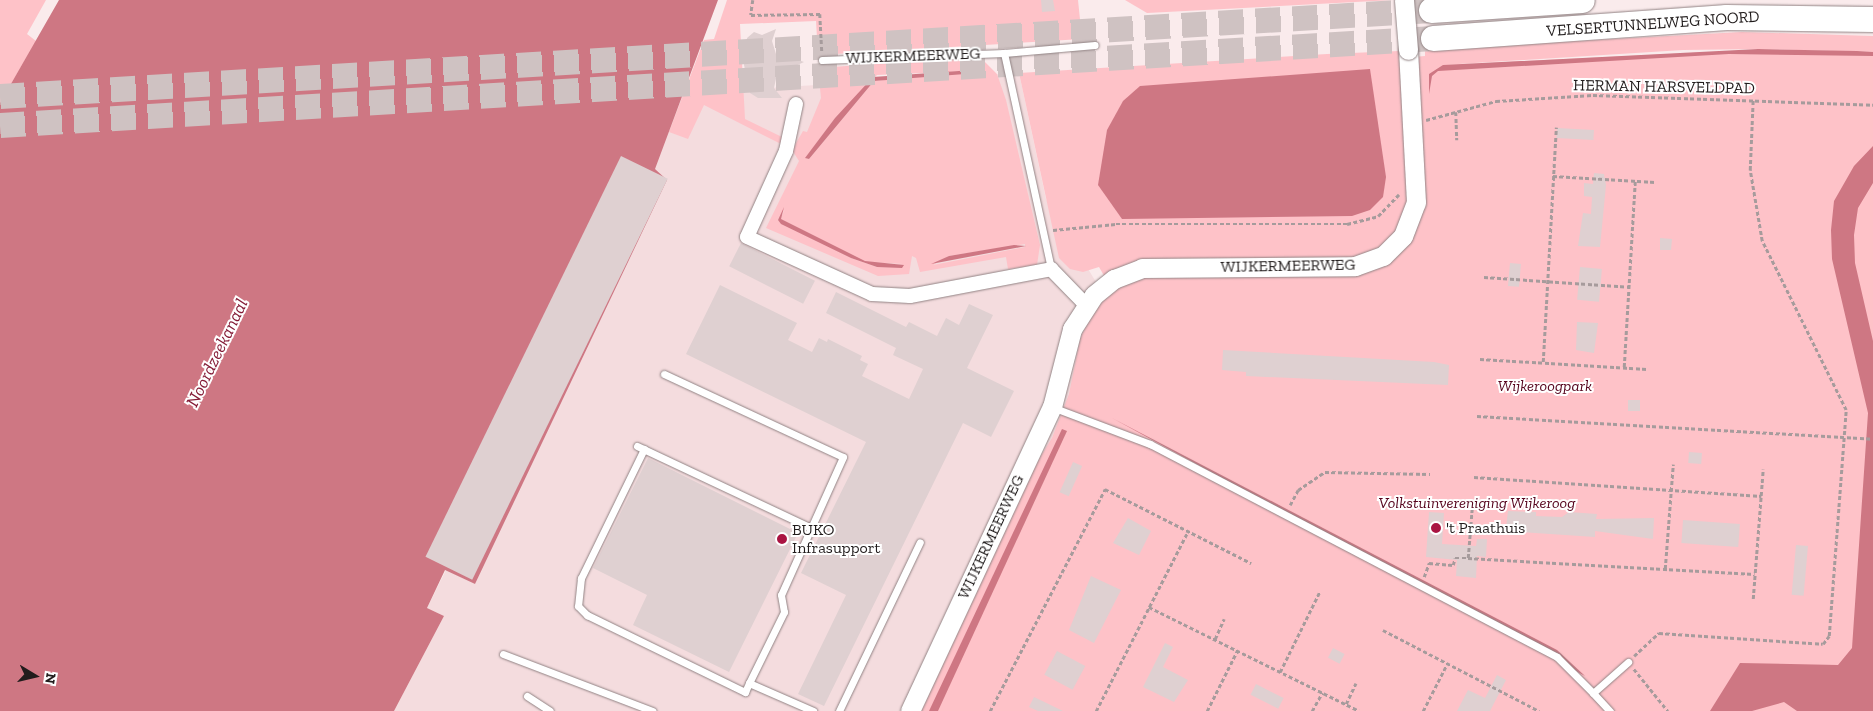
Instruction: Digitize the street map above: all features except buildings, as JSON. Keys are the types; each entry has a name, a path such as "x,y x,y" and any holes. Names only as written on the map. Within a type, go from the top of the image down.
{"highway":[{"name":"VELSERTUNNELWEG NOORD","path":"1431,10 1582,0"},
{"name":"VELSERTUNNELWEG NOORD","path":"1433,38 1726,17 1873,18"}],"street":[{"name":"WIJKERMEERWEG","path":"910,711 1052,407 1072,329 1085,304 1114,278 1142,268 1354,266 1383,256 1403,236 1415,209 1404,0"},
{"path":"796,104 786,152 747,237 872,294 910,296 1050,269 1085,304"}],"lane":[{"name":"WIJKERMEERWEG","path":"822,60 1004,52 1095,45"},
{"name":"WIJKERMEERWEG","path":"1004,52 1050,269"},
{"path":"664,374 843,457 781,595 784,612 745,692 587,615 578,606 581,578 640,448 811,528"},
{"path":"1052,407 1150,444 1548,652 1610,711"},
{"path":"839,711 920,542"},
{"path":"502,654 652,711"},
{"path":"1593,694 1628,662"},
{"path":"749,683 812,711"},
{"path":"527,696 550,711"}],"path":[{"path":"753,0 751,15 820,14 822,60"},
{"name":"HERMAN HARSVELDPAD","path":"1412,124 1496,102 1593,95 1873,105"},
{"path":"1668,711 1628,662 1658,633 1823,644 1829,636 1846,437 1846,410 1762,241 1750,170 1753,100"},
{"path":"1456,112 1456,140"},
{"path":"1543,362 1556,127"},
{"path":"1553,176 1655,182"},
{"path":"1624,367 1635,180"},
{"path":"1042,232 1070,226 1116,224 1347,224 1378,216 1402,192"},
{"path":"1484,277 1629,287"},
{"path":"1480,359 1647,369"},
{"path":"1477,416 1873,439"},
{"path":"1665,569 1673,464"},
{"path":"1753,599 1764,469"},
{"path":"1290,505 1298,490 1325,472 1430,474"},
{"path":"1474,477 1761,496"},
{"path":"990,711 1105,489 1251,563"},
{"path":"1468,558 1472,508"},
{"path":"1096,711 1188,531"},
{"path":"1421,585 1429,563 1454,565 1455,558 1755,574"},
{"path":"1280,672 1320,591"},
{"path":"1149,606 1359,711"},
{"path":"1215,639 1224,618"},
{"path":"1383,630 1539,711"},
{"path":"1207,711 1238,651"},
{"path":"1422,711 1447,664"},
{"path":"1346,704 1356,683"},
{"path":"1312,711 1322,693"},
{"path":"1526,711 1529,706"}],"shaded area":[{"path":"1019,73 1046,199 1111,307 933,711 394,711 444,616 427,608 446,570 475,584 684,93"}],"green space":[{"path":"0,0 46,0 27,34 36,41 0,103"},
{"path":"727,0 1078,0 1082,39 818,55 816,21 740,24 745,119 784,138 781,144 704,105 688,139 669,132 704,40 714,39"},
{"path":"1125,0 1393,0 1147,13"},
{"name":"Volkstuinvereniging Wijkeroog","path":"1742,32 1873,36 1873,52 1758,49 1683,50 1443,65 1754,50 1873,54 1873,711 914,711 1029,475 1052,438 1069,394 1080,339 1095,305 1113,291 1099,267 1083,272 1070,269 1059,258 1019,73 1399,51 1400,58 1425,56 1425,49"},
{"path":"974,57 983,60 997,74 1006,100 1040,245 1037,265 1008,269 1006,257 920,272 916,258 912,256 909,274 878,276 766,228 799,161 792,150 803,131 807,132 821,98 818,68","holes":["973,71 874,81 809,159 806,158 835,118 877,75","785,209 780,219 865,262 903,264 877,267 851,258 778,220","1025,244 1025,247 933,265 949,256"]}],"water":[{"name":"Noordzeekanaal","path":"59,0 718,0 655,169 667,180 475,584 445,570 427,608 444,616 394,711 0,711 0,103"},
{"path":"1758,49 1857,51 1873,52 1873,56 1729,54 1438,71 1432,76 1429,94 1429,74 1443,65"},
{"path":"1370,69 1386,177 1383,197 1370,210 1352,216 1122,219 1098,185 1107,130 1123,101 1140,86"},
{"path":"973,70 965,74 874,81 809,159 805,158 835,118 873,77"},
{"path":"1873,146 1873,183 1858,208 1854,235 1855,263 1873,341 1873,711 1797,711 1784,702 1752,711 1710,711 1740,663 1838,665 1852,648 1868,413 1832,259 1831,230 1834,201 1854,166"},
{"path":"784,207 781,219 865,261 904,265 902,268 877,267 851,258 781,224 778,220"},
{"path":"1014,245 1026,246 931,264 949,256"},
{"path":"1112,418 1557,650 1585,676"},
{"path":"1062,429 1067,431 938,711 929,711"}],"tunnel":[{"path":"0,96 1431,10"},
{"path":"0,125 1433,38"}],"place":[{"name":"'t Praathuis","path":"1436,528"},
{"name":"BUKO Infrasupport","path":"782,539"}],"park label":[{"name":"Wijkeroogpark","path":"1545,386"}]}
